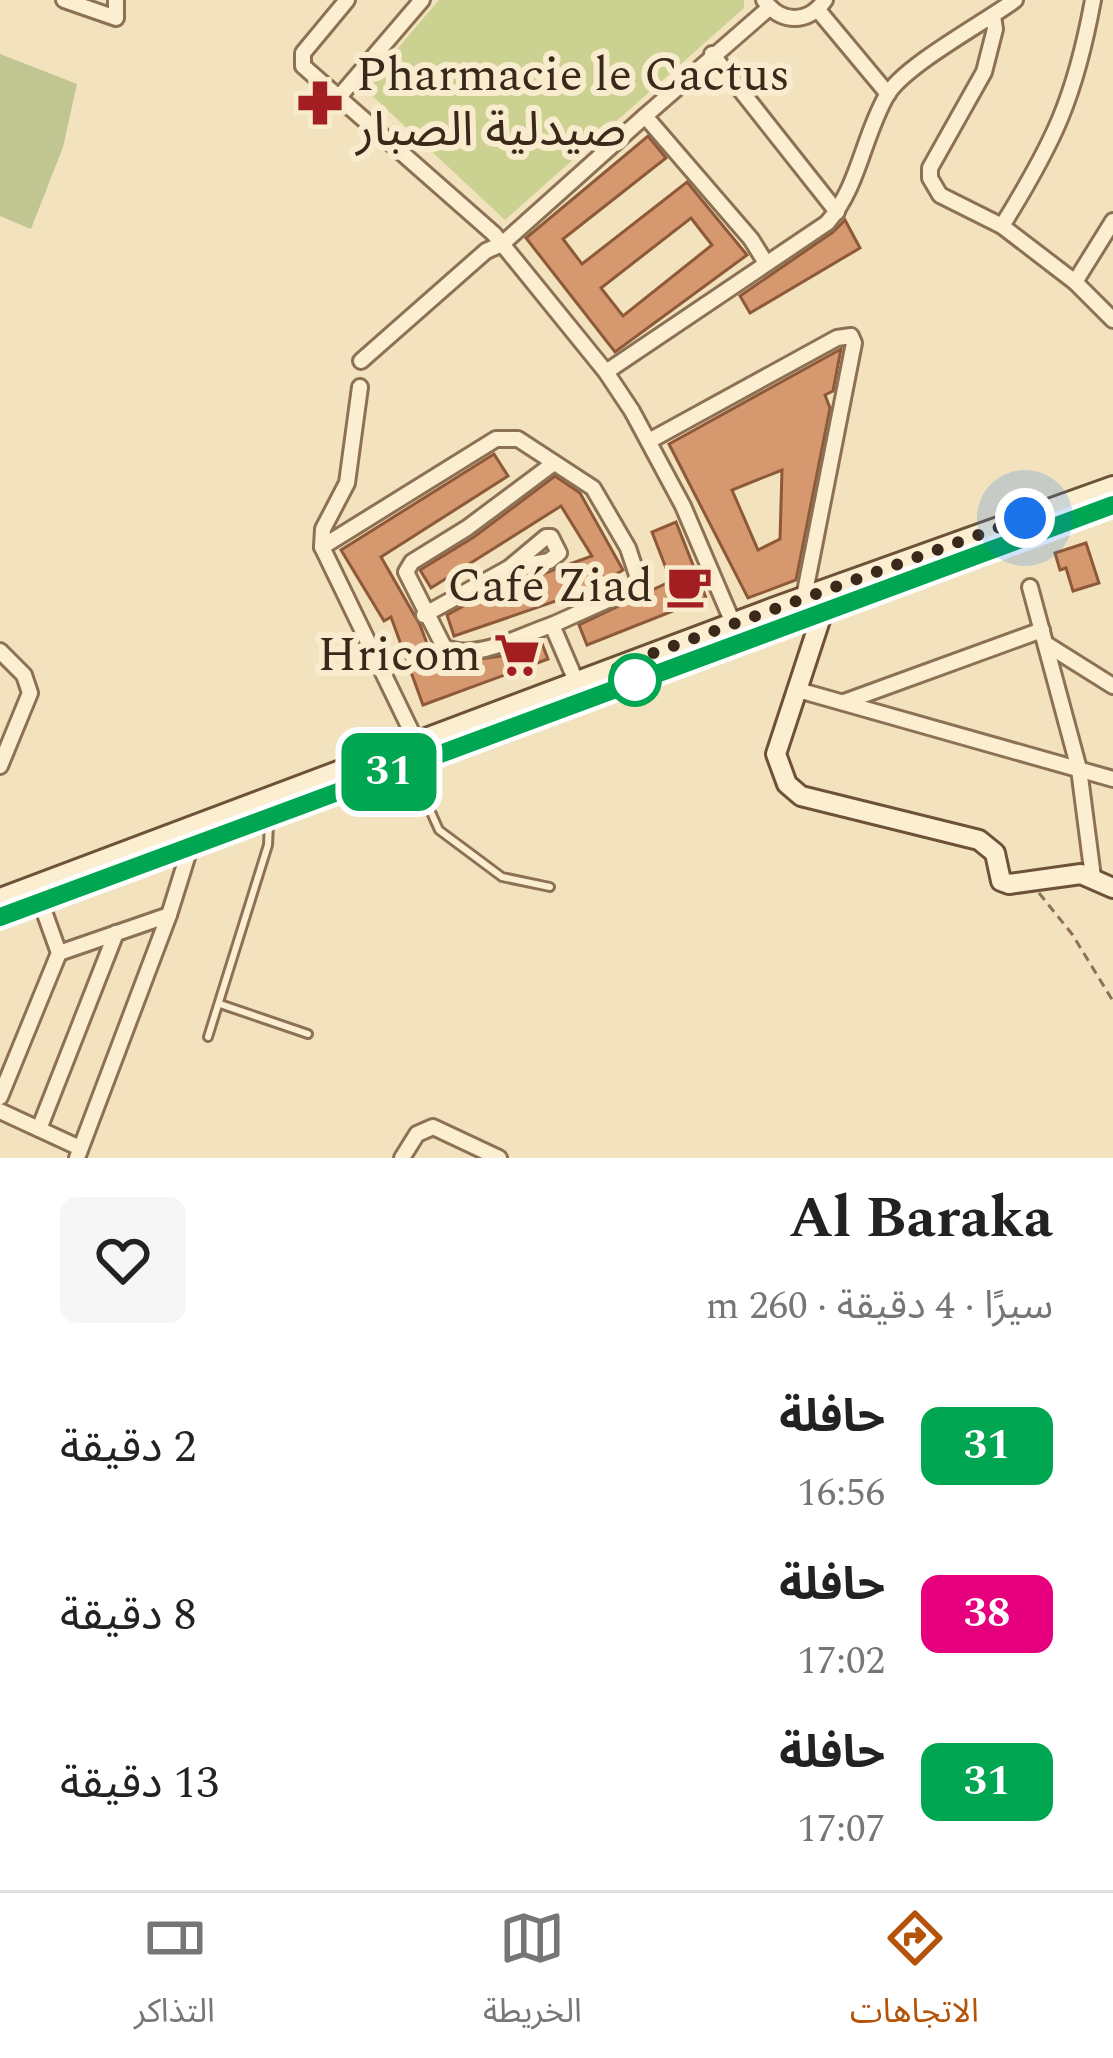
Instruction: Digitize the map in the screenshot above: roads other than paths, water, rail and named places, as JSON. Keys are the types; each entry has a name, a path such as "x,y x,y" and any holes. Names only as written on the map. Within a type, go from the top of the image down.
{"main road":[{"path":"0,898 772,608 1113,486"},
{"path":"0,917 1113,505"},
{"path":"823,611 776,754 787,784 801,796 979,840 994,853 1001,881 1081,874 1113,888"}],"street":[{"path":"64,0 116,18 116,0"},
{"path":"347,0 301,58 303,66 502,244 605,372 649,441 703,548 733,623"},
{"path":"605,372 827,223 837,212 888,94 912,71 1015,0"},
{"path":"1002,226 1046,155 1072,95 1093,0"},
{"path":"339,97 416,2"},
{"path":"361,361 486,250 502,244 766,4 793,19 821,5 888,94"},
{"path":"993,16 995,28 984,72 934,158 930,178 940,195 1002,226 1075,283 1113,320"},
{"path":"712,55 837,212"},
{"path":"645,116 751,239 766,263"},
{"path":"1075,283 1113,221"},
{"path":"649,441 837,338 851,336 854,343 804,597"},
{"path":"360,387 347,483 323,529 322,548 416,741"},
{"path":"322,548 496,439 518,439 593,488 628,548 639,581 630,590 552,625 458,653 444,647 406,579 408,566 554,463"},
{"path":"424,615 509,568"},
{"path":"1030,587 1079,770 1093,877"},
{"path":"552,625 576,681"},
{"path":"1044,637 1113,686"},
{"path":"842,703 1044,637"},
{"path":"0,651 24,675 30,693 0,766"},
{"path":"798,690 1113,779"},
{"path":"0,1111 78,1153 190,848"},
{"path":"0,1096 58,953 41,903"},
{"path":"58,953 169,915"},
{"path":"39,1129 116,933"},
{"path":"402,1158 417,1134 433,1127 499,1158"}],"lane":[{"path":"410,764 439,830 502,877 550,887"},
{"path":"208,1037 268,845 269,819"},
{"path":"220,1004 308,1034"}],"place":[{"name":"Pharmacie le Cactus صيدلية الصبار","path":"320,103"},
{"name":"Café Ziad","path":"689,586"},
{"name":"Hricom","path":"517,655"}]}
